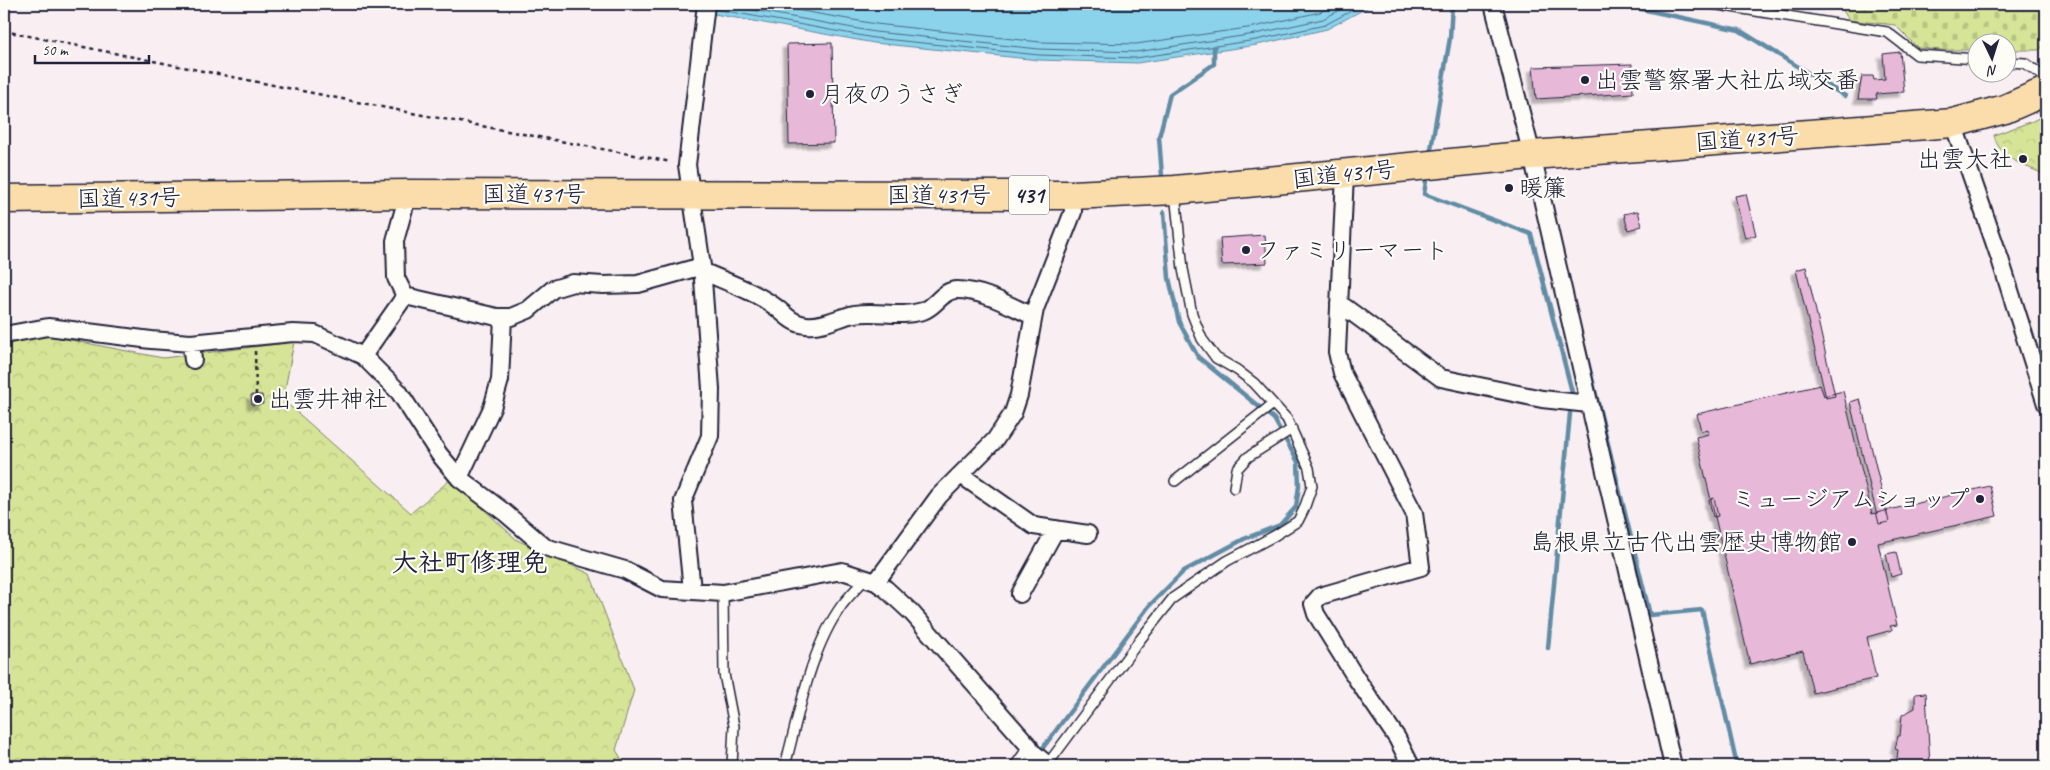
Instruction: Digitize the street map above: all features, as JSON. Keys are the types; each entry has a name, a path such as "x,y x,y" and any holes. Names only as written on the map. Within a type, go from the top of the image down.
{"highway":[{"name":"国道431号","path":"4,199 408,194 1072,195 1175,190 1532,155 1953,123 2005,109 2046,91"}],"street":[{"path":"1497,7 1674,766"},
{"path":"692,590 683,501 710,436 711,389 702,268 687,165 705,10"},
{"path":"1953,123 2046,404"},
{"path":"1345,174 1336,352 1342,374 1414,513 1421,567 1320,596 1313,604 1316,614 1356,678 1397,738 1410,766"},
{"path":"408,194 395,241 396,278 406,296 503,317 511,317 528,310 553,289 573,283 603,285 638,284 702,268 769,302 792,322 807,325 861,314 910,315 926,310 947,292 956,290 974,292 1033,316"},
{"path":"870,581 939,496 995,440 1013,413 1033,316 1073,212 1072,195"},
{"path":"363,356 406,296"},
{"path":"1339,303 1441,378 1542,399 1589,404"},
{"path":"459,478 492,408 500,380 503,317"},
{"path":"4,335 48,327 191,343 293,333 315,334 363,356 399,392 439,454 459,478 504,512 545,547 625,570 662,589 723,593 842,571 886,589 912,613 1047,765"},
{"path":"191,343 193,360"},
{"path":"961,475 1034,526 1088,534"},
{"path":"1020,594 1056,529"}],"lane":[{"path":"1712,4 1887,32 1917,55 1968,59"},
{"path":"2018,63 2025,63 2046,78"},
{"path":"1047,765 1173,598 1227,561 1298,521 1312,486 1309,468 1287,419 1248,379 1216,358 1202,339 1192,314 1183,269 1175,190"},
{"path":"1175,481 1273,404"},
{"path":"1234,488 1237,469 1248,456 1292,429"},
{"path":"786,766 809,676 826,635 842,605 870,581"},
{"path":"723,593 724,674 734,726 732,766"},
{"path":"1015,766 1030,748"}],"path":[{"path":"4,31 407,112 687,165"},
{"path":"254,337 256,395"}],"green space":[{"path":"1839,4 2046,4 2046,44 2039,50 2018,50 2018,32 1968,32 1968,50 1918,48 1895,25 1849,20"},
{"path":"2046,114 2046,175 2022,165 2007,156 2001,150 1994,135 2033,121"},
{"path":"4,331 24,331 163,358 294,342 283,400 411,513 451,479 517,540 590,574 634,690 616,750 626,766 4,766"}],"water":[{"path":"659,4 1374,4 1327,29 1257,45 1137,63 1039,60 874,43"}],"building":[{"name":"月夜のうさぎ","path":"832,43 834,143 789,144 787,44"},
{"path":"1900,52 1904,92 1876,94 1877,99 1858,99 1862,76 1873,76 1874,80 1885,79 1883,54"},
{"path":"1632,64 1633,93 1536,99 1533,67"},
{"path":"1746,194 1756,235 1745,238 1735,196"},
{"path":"1638,211 1642,226 1628,230 1624,214"},
{"path":"1265,235 1267,263 1222,265 1220,238"},
{"path":"1806,267 1835,396 1826,398 1796,270"},
{"path":"1820,385 1824,396 1843,391 1872,514 1990,486 1997,516 1878,543 1897,625 1890,626 1892,630 1867,637 1876,678 1813,693 1803,651 1750,664 1696,437 1709,434 1708,430 1701,431 1697,414"},
{"path":"251,395 262,395 263,404 252,405"},
{"path":"1860,399 1889,522 1879,524 1850,402"},
{"path":"1714,498 1718,516 1713,517 1709,500"},
{"path":"1896,552 1901,574 1891,577 1886,554"},
{"path":"1926,693 1930,766 1896,766 1898,750 1895,749 1898,736 1900,736 1902,715 1915,708 1915,694"}],"waterway":[{"path":"1430,155 1450,38 1452,4"},
{"path":"1618,4 1739,30 1845,96"},
{"path":"1162,176 1159,137 1170,94 1214,64 1214,47"},
{"path":"1427,175 1424,194 1531,234 1572,392 1548,648"},
{"path":"1039,753 1149,606 1184,571 1244,539 1280,525 1296,507 1299,486 1298,462 1274,419 1198,357 1179,322 1169,278 1164,212"},
{"path":"1583,342 1650,615 1702,610 1737,766"}],"place":[{"name":"出雲警察署大社広域交番","path":"1585,80"},
{"name":"月夜のうさぎ","path":"810,94"},
{"name":"出雲大社","path":"2023,159"},
{"name":"暖簾","path":"1509,188"},
{"name":"ファミリーマート","path":"1246,250"},
{"name":"出雲井神社","path":"258,399"},
{"name":"ミュージアムショップ","path":"1980,499"},
{"name":"島根県立古代出雲歴史博物館","path":"1852,542"}],"district":[{"name":"大社町修理免","path":"470,562"}]}
